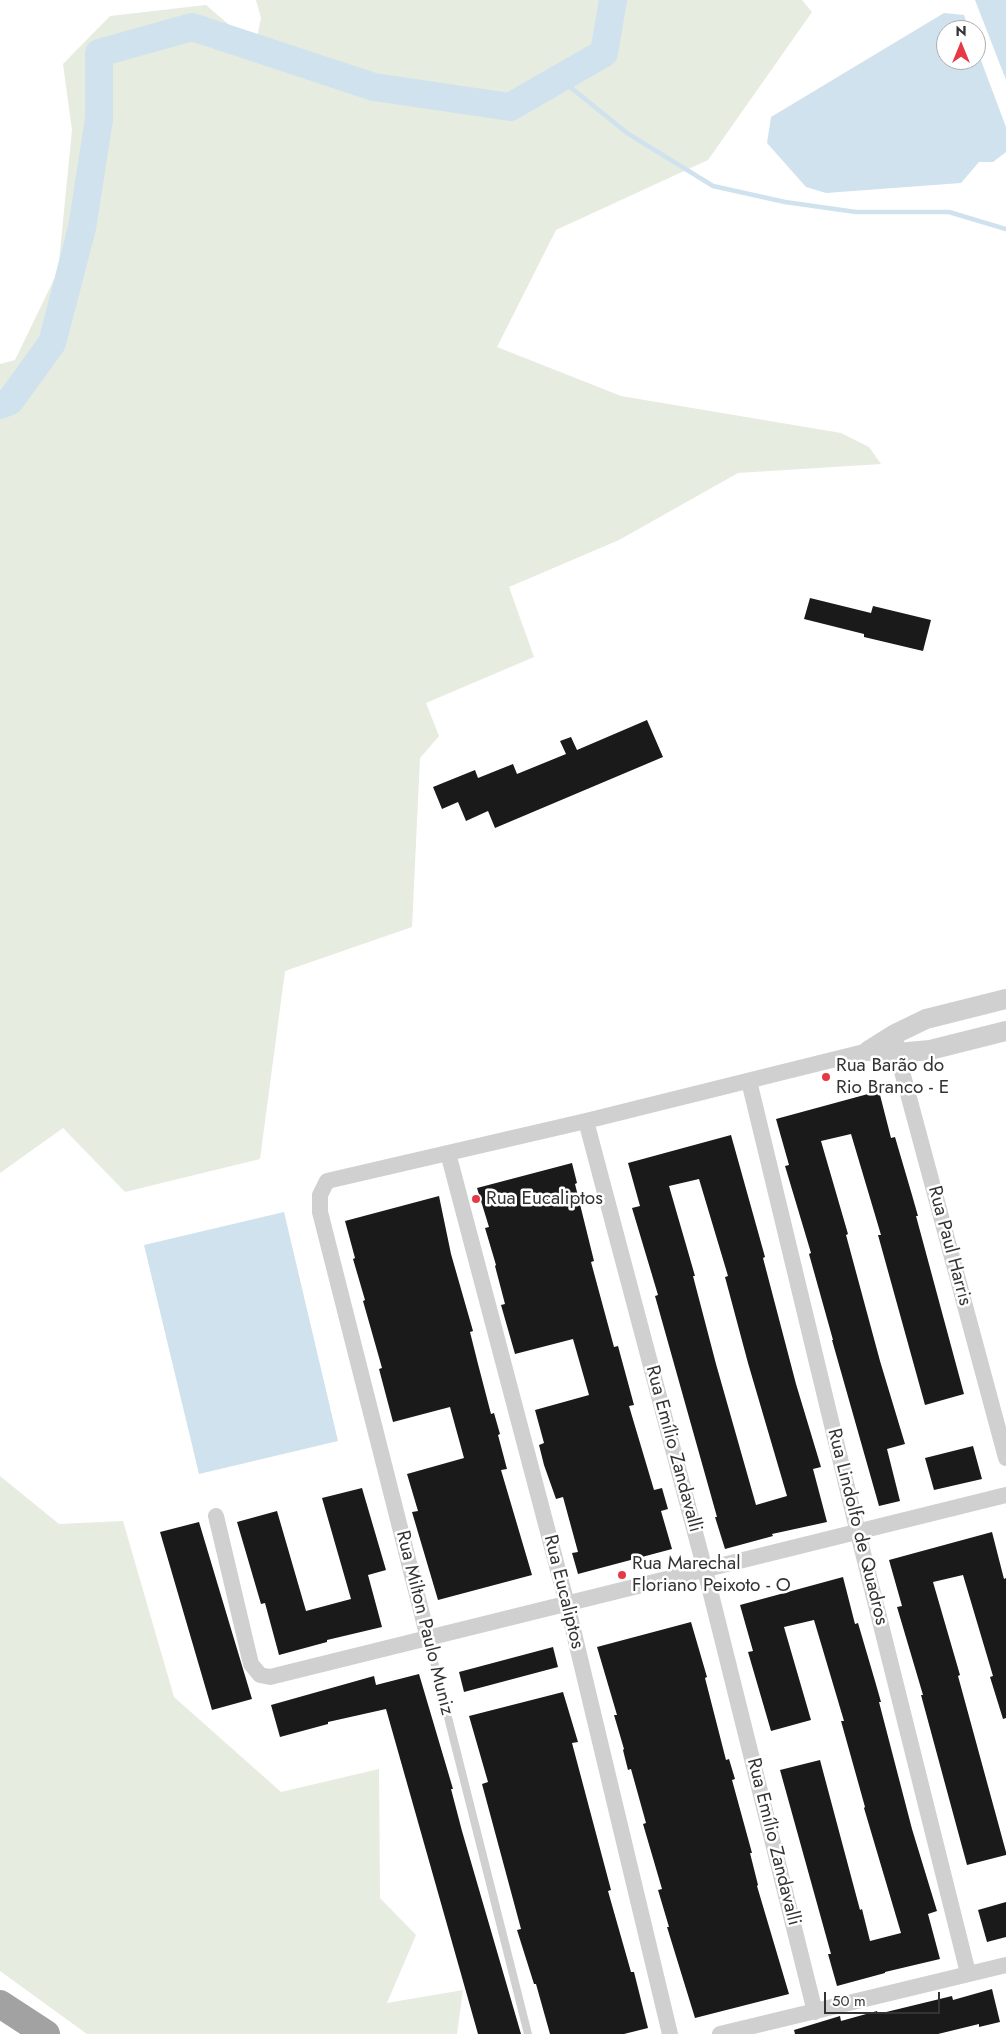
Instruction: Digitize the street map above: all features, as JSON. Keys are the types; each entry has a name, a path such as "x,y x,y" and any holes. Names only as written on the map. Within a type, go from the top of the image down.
{"highway":[{"path":"0,2004 46,2034"}],"street":[{"path":"448,1153 868,1051 896,1043 926,1019 1006,999"},
{"path":"896,1043 930,1050 1006,1031"},
{"name":"Rua Paul Harris","path":"896,1043 1006,1458"},
{"name":"Rua Lindolfo de Quadros","path":"749,1081 858,1532 968,1973"},
{"name":"Rua Emílio Zandavalli","path":"586,1121 705,1570 815,2012"},
{"name":"Rua Milton Paulo Muniz","path":"428,1638 320,1212 320,1195 327,1181 448,1153"},
{"name":"Rua Eucaliptos","path":"448,1153 567,1604 670,2034"},
{"path":"216,1516 251,1664 260,1675 270,1677 1006,1495"},
{"path":"720,2034 1006,1965"}],"lane":[{"name":"Rua Milton Paulo Muniz","path":"428,1638 528,2034"}],"shaded area":[{"path":"256,0 802,0 812,12 708,160 556,230 497,347 621,396 841,433 869,447 881,464 738,473 619,540 509,587 534,657 426,703 439,736 420,758 412,927 285,971 260,1159 125,1192 63,1128 0,1173 0,364 15,360 58,271 72,130 63,64 110,16 206,5 255,47 261,18"},
{"path":"0,1476 59,1524 123,1521 174,1697 281,1792 379,1769 380,1898 416,1935 387,2003 463,1990 457,2034 87,2034 0,1971"}],"water":[{"path":"975,0 1006,0 1006,80 986,28 986,20 983,20"},
{"path":"944,13 964,15 966,20 936,20 936,70 985,70 1006,127 1006,152 993,162 979,162 961,183 826,193 806,187 767,143 771,117"},
{"path":"284,1212 338,1441 199,1474 144,1245"}],"building":[{"path":"810,598 871,613 873,606 931,620 923,651 864,637 864,634 804,619"},
{"path":"647,720 663,757 495,828 488,811 466,821 458,802 442,809 433,787 475,770 478,778 513,764 517,774 566,754 560,741 571,737 577,750"},
{"path":"879,1091 891,1138 895,1137 918,1216 916,1216 964,1394 925,1405 878,1235 881,1235 851,1134 821,1141 848,1234 846,1235 880,1361 905,1444 887,1449 900,1501 879,1506 832,1340 809,1254 811,1253 785,1166 789,1165 776,1119"},
{"path":"731,1135 765,1257 763,1258 796,1384 821,1467 813,1469 827,1522 772,1534 773,1536 725,1549 655,1296 658,1295 632,1208 640,1206 628,1163","holes":["699,1179 728,1276 725,1277 748,1363 787,1496 756,1505 669,1186"]},
{"path":"572,1163 577,1183 575,1184 594,1261 591,1262 614,1347 618,1346 634,1405 629,1406 654,1490 662,1488 668,1509 661,1511 672,1549 578,1574 572,1553 578,1552 563,1497 556,1499 544,1465 539,1445 544,1443 535,1410 589,1395 573,1339 515,1354 501,1305 505,1304 485,1228 489,1227 477,1188"},
{"path":"439,1196 451,1254 473,1331 470,1332 478,1364 491,1414 494,1413 500,1434 498,1435 507,1469 501,1470 532,1575 438,1600 412,1512 418,1511 407,1474 464,1458 450,1407 393,1422 379,1369 382,1368 363,1301 365,1300 353,1259 355,1258 345,1221"},
{"path":"973,1446 982,1479 934,1490 925,1458"},
{"path":"362,1488 386,1570 368,1575 382,1627 327,1640 327,1642 279,1655 265,1603 261,1604 237,1522 277,1511 306,1611 351,1599 322,1498"},
{"path":"199,1522 252,1699 212,1710 160,1532"},
{"path":"992,1532 1004,1579 1006,1578 1006,1718 1003,1719 990,1677 993,1676 963,1575 933,1582 960,1675 958,1676 1006,1852 1006,1855 967,1865 921,1695 923,1695 897,1607 902,1606 889,1560"},
{"path":"843,1577 855,1624 858,1623 881,1702 879,1702 912,1829 937,1911 928,1914 940,1959 837,1986 828,1954 831,1954 780,1770 820,1760 870,1941 901,1933 864,1808 841,1721 844,1721 814,1620 784,1627 811,1720 771,1731 748,1652 753,1651 740,1605"},
{"path":"691,1622 707,1677 705,1678 726,1760 729,1759 735,1779 732,1780 752,1853 750,1853 757,1886 789,1994 695,2018 667,1927 669,1927 658,1890 662,1889 643,1824 646,1823 631,1769 628,1770 614,1715 617,1715 597,1647"},
{"path":"553,1647 558,1667 464,1692 459,1672"},
{"path":"419,1674 521,2034 478,2034 386,1709 328,1722 328,1724 280,1737 271,1705 374,1676 376,1685"},
{"path":"563,1692 578,1742 572,1743 611,1890 608,1891 631,1972 634,1972 648,2028 624,2034 550,2034 536,1984 534,1984 517,1930 521,1929 482,1784 488,1782 469,1716"},
{"path":"1006,1902 1006,1937 987,1942 978,1910"},
{"path":"992,1989 1000,2022 979,2027 979,2024 938,2034 795,2034 794,2030 840,2016 841,2021 877,2011 878,2014 952,1996 953,2000"}],"waterway":[{"path":"0,405 10,401 52,343 82,228 99,119 99,53 192,27 374,87 510,107 604,53 613,0"},
{"path":"559,78 627,133 713,186 785,202 856,212 949,212 1006,229"}],"place":[{"name":"Rua Barão do Rio Branco - E","path":"826,1077"},
{"name":"Rua Eucaliptos","path":"476,1199"},
{"name":"Rua Marechal Floriano Peixoto - O","path":"622,1575"}]}
